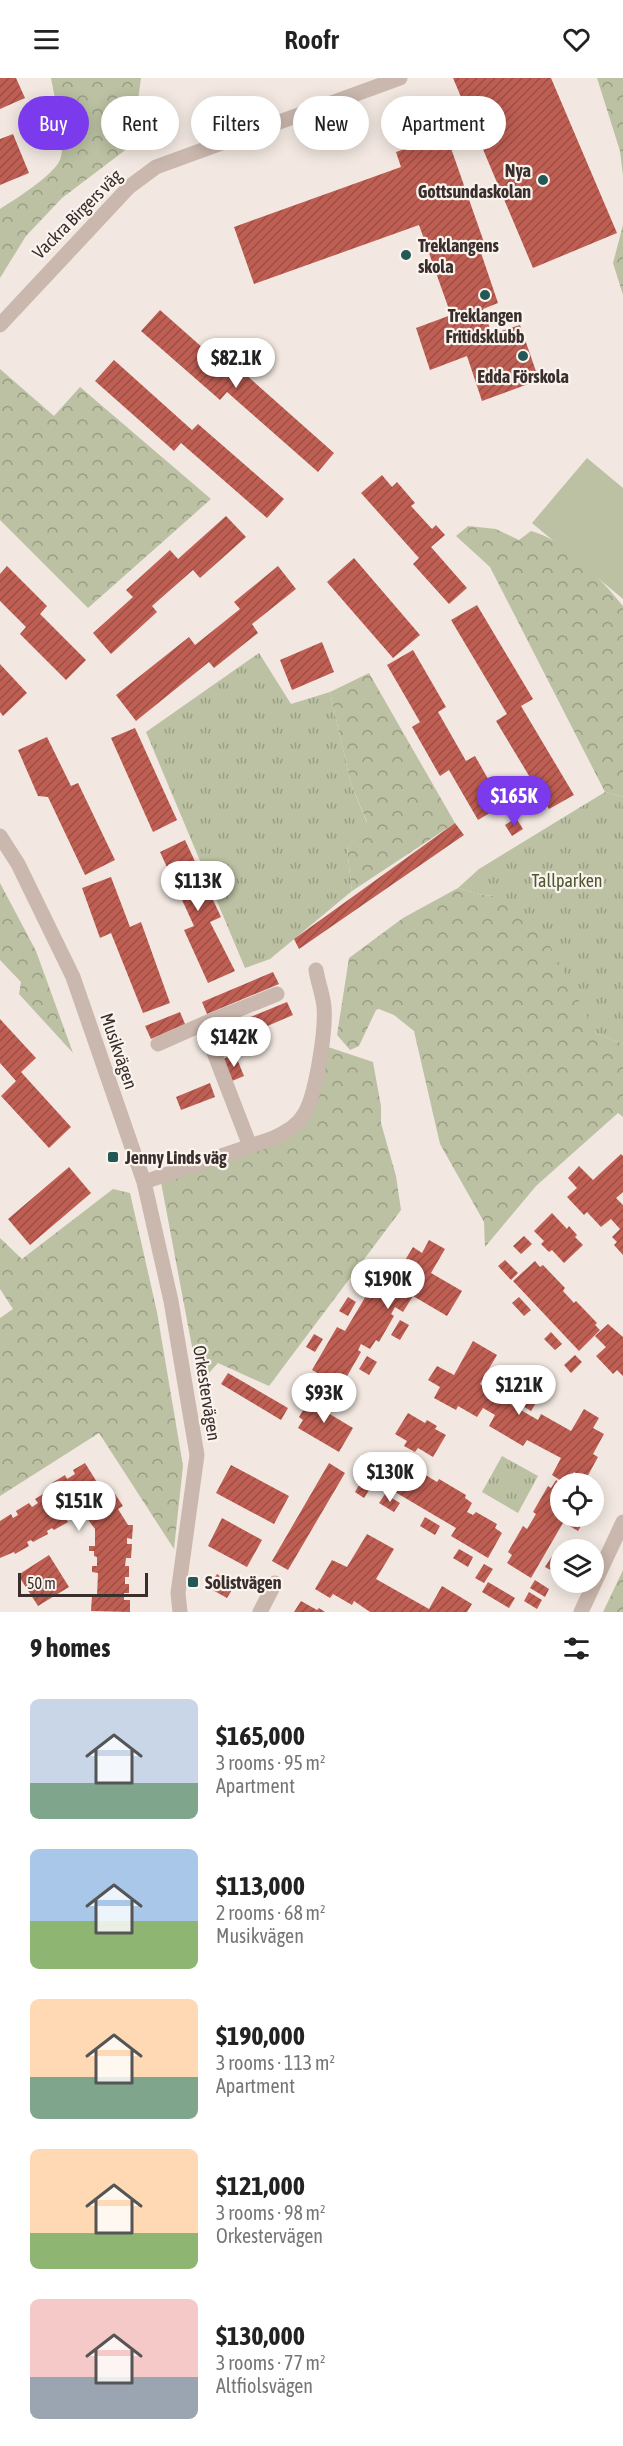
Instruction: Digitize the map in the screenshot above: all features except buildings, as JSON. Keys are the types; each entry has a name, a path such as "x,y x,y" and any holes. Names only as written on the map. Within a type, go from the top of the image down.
{"street":[{"name":"Vackra Birgers väg","path":"0,325 129,188 156,167 400,78"},
{"name":"Musikvägen","path":"0,836 18,864 73,977 144,1182"},
{"path":"144,1182 289,1131 307,1110 322,1045 324,1006 316,970"},
{"path":"158,1044 277,994"},
{"path":"203,1024 250,1146"},
{"name":"Orkestervägen","path":"144,1182 171,1301 197,1455 178,1593 180,1612"},
{"path":"581,1612 623,1522"},
{"path":"260,1612 275,1583"}],"green space":[{"path":"51,78 141,78 139,96 101,96 101,150 125,150 62,198 26,236 0,278 0,209 48,175 59,162 62,150 89,150 89,96 54,96"},
{"path":"597,78 623,78 623,176 620,151"},
{"path":"623,225 623,295 613,263"},
{"path":"0,369 54,416 80,387 211,499 88,608 0,520"},
{"path":"587,458 623,488 623,599 532,523"},
{"path":"468,526 496,529 519,540 531,531 544,535 582,562 623,606 623,797 605,792 490,567 456,536"},
{"path":"259,653 291,704 330,692 351,784 367,823 347,849 352,891 270,959 245,968 146,732"},
{"path":"369,673 455,823 352,891 347,849 367,822 351,784 330,692"},
{"name":"Tallparken","path":"605,792 623,797 623,1044 596,1033 496,896 458,888 479,869"},
{"path":"0,883 36,951 73,1053 19,994 21,982 0,960"},
{"path":"458,888 496,896 540,927 596,1033 623,1044 623,1117 618,1113 536,1186 485,1247 484,1222 440,1144 414,1031 394,1015 379,1009 376,1010 359,1046 350,1050 337,1035 349,958 403,918"},
{"path":"322,1045 373,1062 381,1106 381,1123 396,1176 401,1210 269,1386 218,1363 199,1384 160,1177 302,1118"},
{"path":"113,1189 130,1193 157,1312 183,1466 174,1549 99,1433 0,1496 0,1318 13,1309 0,1289 0,1238 22,1259"},
{"path":"502,1456 538,1476 518,1513 482,1492"},
{"path":"623,1570 623,1612 603,1612"}],"place":[{"name":"Nya Gottsundaskolan","path":"543,180"},
{"name":"Treklangens skola","path":"406,255"},
{"name":"Treklangen Fritidsklubb","path":"485,295"},
{"name":"Edda Förskola","path":"523,356"},
{"name":"Jenny Linds väg","path":"113,1157"},
{"name":"Solistvägen","path":"193,1582"}]}
